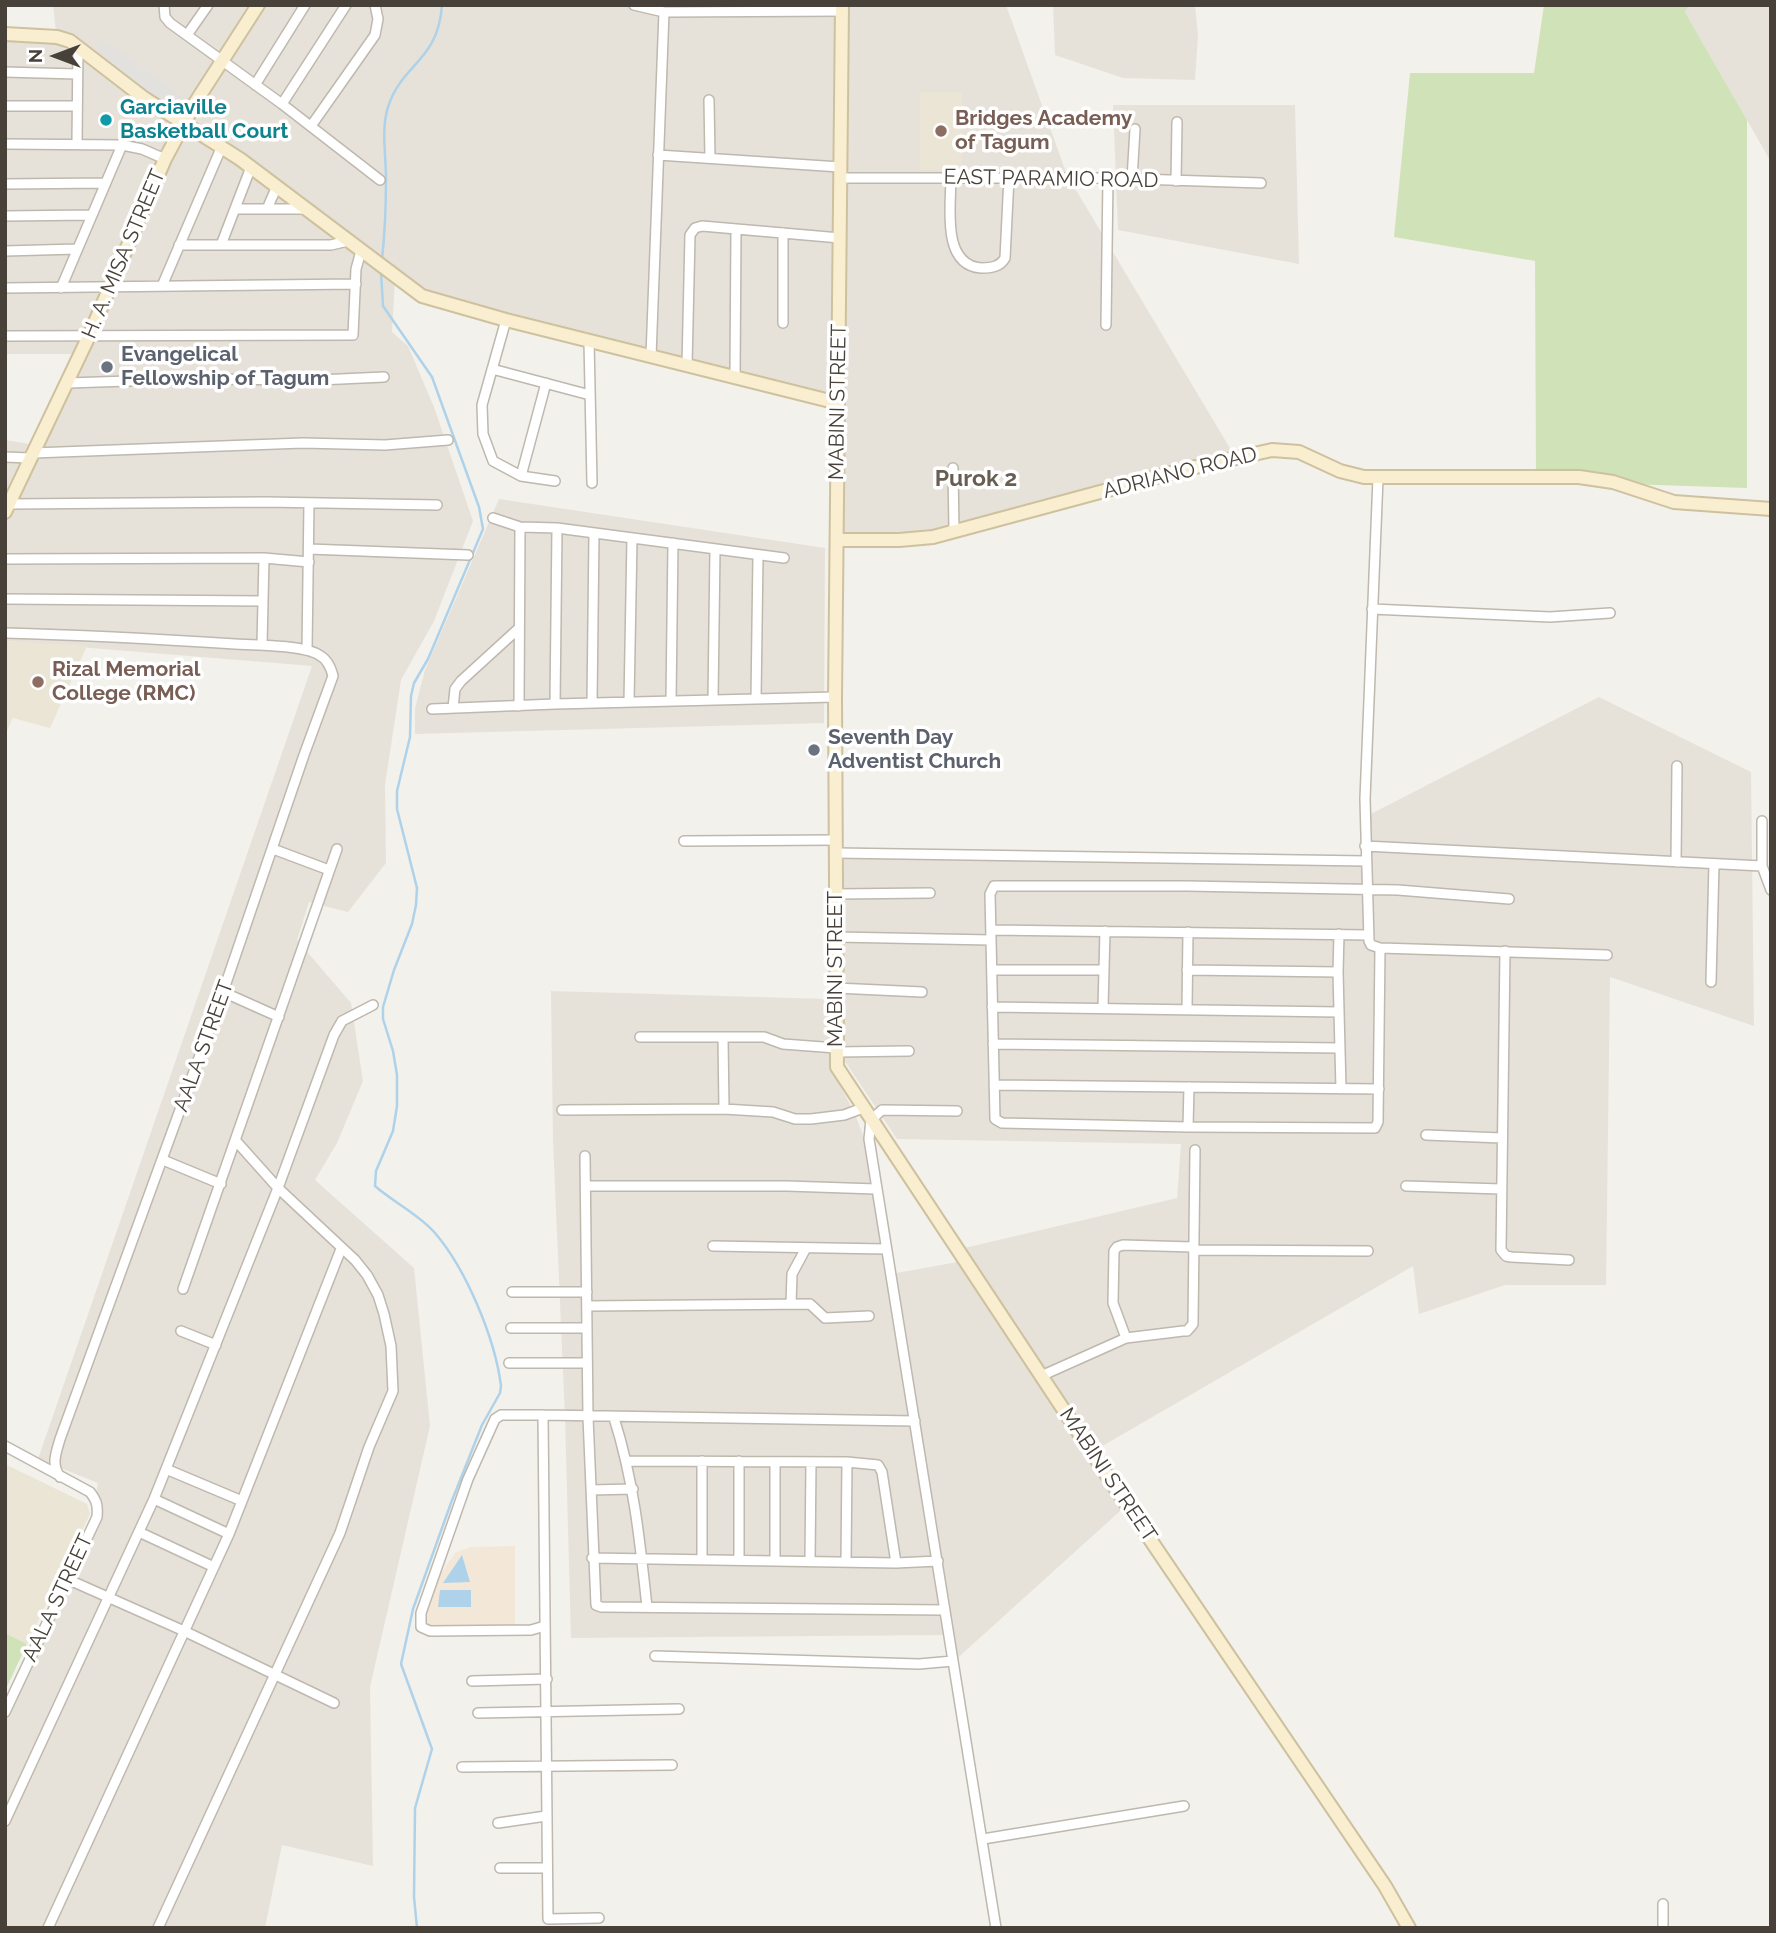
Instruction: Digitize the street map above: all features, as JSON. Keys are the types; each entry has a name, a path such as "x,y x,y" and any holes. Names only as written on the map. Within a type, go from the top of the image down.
{"street":[{"path":"164,5 166,20 312,126 380,180"},
{"path":"187,36 208,5"},
{"name":"H. A. MISA STREET","path":"7,508 68,383 183,122 258,5"},
{"path":"255,85 305,5"},
{"path":"282,104 346,5"},
{"path":"312,126 375,36 378,19 375,5"},
{"path":"635,5 664,12 842,8"},
{"name":"MABINI STREET","path":"842,8 835,697 836,1050 839,1073 1385,1886 1409,1928"},
{"path":"652,356 664,12"},
{"path":"5,34 57,37 71,41 144,98 251,167 422,296 506,320 838,403"},
{"path":"77,143 78,46"},
{"path":"5,72 77,74"},
{"path":"709,100 710,158"},
{"path":"5,106 77,106"},
{"path":"1176,181 1177,122"},
{"path":"1132,179 1135,129"},
{"path":"5,144 122,145 142,149 165,159"},
{"path":"61,288 122,145"},
{"path":"162,286 222,146"},
{"name":"EAST PARAMIO ROAD","path":"658,155 840,172 1261,183"},
{"path":"220,245 251,167"},
{"path":"951,177 954,248 965,263 978,268 995,267 1005,258 1009,177"},
{"path":"1106,324 1108,178"},
{"path":"5,184 105,183"},
{"path":"267,209 277,186"},
{"path":"235,209 306,209"},
{"path":"5,216 92,215"},
{"path":"687,365 692,231 702,226 840,238"},
{"path":"734,377 736,229"},
{"path":"783,233 783,323"},
{"path":"179,246 331,245 348,241"},
{"path":"5,251 77,249"},
{"path":"5,336 353,335 358,259 361,251"},
{"path":"5,288 356,284"},
{"path":"506,320 482,405 483,434 493,461 521,477 555,481"},
{"path":"589,341 592,483"},
{"path":"492,369 590,395"},
{"path":"68,383 384,377"},
{"path":"521,477 546,383"},
{"path":"5,457 303,443 385,445 448,440"},
{"name":"ADRIANO ROAD","path":"837,540 917,539 954,532 1182,470 1272,450 1299,452 1351,475 1378,478 1510,475 1579,477 1613,482 1674,502 1771,509"},
{"path":"953,468 954,532"},
{"path":"1378,478 1365,845 1368,935 1371,945 1380,948 1607,955"},
{"path":"7,508 309,503 437,505"},
{"path":"5,633 114,636 307,650 309,503"},
{"path":"493,518 520,527 557,528 784,558"},
{"path":"519,706 520,527"},
{"path":"555,704 557,528"},
{"path":"592,703 594,533"},
{"path":"629,702 632,538"},
{"path":"671,701 673,543"},
{"path":"309,549 468,555"},
{"path":"713,700 715,549"},
{"path":"756,699 758,555"},
{"path":"5,559 264,558 309,562"},
{"path":"262,645 264,558"},
{"path":"5,599 263,601"},
{"path":"1372,609 1550,617 1610,613"},
{"path":"453,708 455,689 461,681 518,629"},
{"name":"AALA STREET","path":"5,1712 97,1517 96,1499 90,1492 60,1476 54,1462 105,1311 163,1160 333,676 325,659 318,653 307,650"},
{"path":"432,709 835,697"},
{"path":"1676,766 1676,862"},
{"path":"1762,821 1762,866 1771,890"},
{"path":"684,841 1366,862"},
{"path":"1365,845 1762,866"},
{"path":"273,849 330,870"},
{"path":"183,1289 222,1184 337,849"},
{"path":"1711,982 1714,864"},
{"path":"1380,948 1379,1089 1378,1122 1375,1128 1188,1128 1000,1123 995,1116 990,891 997,886 1367,890 1508,899"},
{"path":"837,894 930,893"},
{"path":"837,937 1105,931 1368,935"},
{"path":"1104,1008 1105,931"},
{"path":"1187,1009 1188,932"},
{"path":"1339,934 1341,1089"},
{"path":"1505,950 1500,1245 1503,1254 1511,1257 1569,1260"},
{"path":"992,970 1104,970"},
{"path":"1187,970 1338,972"},
{"path":"836,988 922,992"},
{"path":"223,992 279,1017"},
{"path":"5,1821 154,1499 278,1188 337,1029 342,1021 373,1004"},
{"path":"992,1007 1339,1012"},
{"path":"639,1037 764,1037 783,1044 836,1050 909,1051"},
{"path":"723,1037 724,1109"},
{"path":"993,1044 1339,1048"},
{"path":"994,1085 1379,1089"},
{"path":"1188,1128 1189,1087"},
{"path":"562,1110 724,1109 773,1112 795,1119 811,1119 844,1115 863,1108"},
{"path":"957,1111 886,1109 878,1112 872,1120 869,1139 996,1928"},
{"path":"1426,1135 1502,1138"},
{"path":"158,1928 340,1533 369,1447 393,1391 391,1346 378,1295 361,1266 278,1188 236,1141"},
{"path":"1041,1376 1126,1338 1182,1332 1190,1328 1195,1150"},
{"path":"585,1156 588,1417 596,1605 647,1608 945,1610"},
{"path":"163,1160 222,1184"},
{"path":"586,1186 876,1189"},
{"path":"1406,1186 1501,1189"},
{"path":"1126,1338 1113,1303 1116,1247 1124,1245 1368,1251"},
{"path":"713,1246 886,1249"},
{"path":"791,1304 792,1274 806,1248"},
{"path":"48,1928 229,1534 341,1249"},
{"path":"512,1292 587,1292"},
{"path":"587,1306 810,1304 824,1318 869,1316"},
{"path":"511,1328 587,1328"},
{"path":"181,1331 216,1345"},
{"path":"509,1363 587,1363"},
{"path":"545,1626 531,1630 430,1631 424,1630 420,1621 468,1479 495,1419 501,1415 915,1421"},
{"path":"543,1415 548,1919 599,1918"},
{"path":"614,1418 628,1461 633,1489 647,1608"},
{"path":"5,1447 60,1476"},
{"path":"628,1461 874,1464 880,1468 896,1563"},
{"path":"702,1461 702,1560"},
{"path":"739,1461 739,1560"},
{"path":"775,1461 775,1561"},
{"path":"810,1561 811,1462"},
{"path":"846,1562 847,1462"},
{"path":"166,1469 242,1502"},
{"path":"591,1490 633,1489"},
{"path":"154,1499 229,1534"},
{"path":"139,1532 214,1567"},
{"path":"592,1558 896,1563 938,1560"},
{"path":"67,1579 109,1596 334,1703"},
{"path":"655,1656 919,1664 953,1661"},
{"path":"472,1681 547,1679"},
{"path":"478,1713 679,1709"},
{"path":"462,1767 672,1765"},
{"path":"983,1839 1184,1806"},
{"path":"498,1823 546,1816"},
{"path":"500,1868 547,1868"},
{"path":"1662,1904 1663,1928"}],"shaded area":[{"path":"53,5 1006,5 1067,175 1234,455 929,540 835,544 836,401 425,298 395,278 392,332 408,346 434,407 473,521 434,621 401,680 385,785 386,863 348,912 309,902 297,940 351,1003 363,1081 337,1143 315,1180 414,1268 430,1426 370,1687 373,1866 282,1845 265,1928 5,1928 5,1715 85,1545 98,1483 38,1459 312,666 5,641 5,440 41,446 82,354 5,354 5,39 57,41"},
{"path":"1053,5 1195,5 1198,35 1195,80 1123,78 1055,55"},
{"path":"1690,5 1771,5 1771,162 1685,12"},
{"path":"104,39 184,98 176,112 96,52"},
{"name":"Bridges Academy of Tagum","path":"920,92 962,92 962,170 920,170"},
{"path":"1113,105 1295,105 1299,264 1118,230"},
{"path":"499,499 825,548 824,723 415,734 415,708 425,670"},
{"name":"Rizal Memorial College (RMC)","path":"5,641 87,646 50,728 13,718 5,735"},
{"path":"1599,697 1751,772 1754,1026 1610,977 1606,1285 1505,1285 1419,1314 1413,1266 1092,1452 1129,1503 952,1663 891,1274 963,1261 956,1250 1177,1198 1181,1144 897,1139 844,1060 844,858 1361,865 1361,819"},
{"path":"551,991 829,999 831,1067 864,1138 943,1635 571,1638 553,1141"},
{"path":"5,1464 87,1504 90,1514 27,1644 5,1633"},
{"path":"515,1546 515,1627 425,1626 424,1618 435,1582 455,1553 471,1547"}],"green space":[{"path":"1544,5 1690,5 1685,12 1747,120 1747,488 1536,481 1535,261 1394,237 1410,73 1534,73"},
{"path":"5,1633 27,1644 5,1691"}],"water":[{"path":"462,1555 470,1582 443,1583"},
{"path":"440,1590 471,1590 471,1607 438,1607"}],"waterway":[{"path":"382,259 386,208 386,115 394,92 434,39 442,5"},
{"path":"381,272 383,306 432,377 479,507 483,529 428,659 414,683 411,696 410,737 397,791 397,809 417,888 416,905 383,1007 383,1019 397,1075 397,1106 393,1131 376,1171 375,1186 429,1226 458,1265 486,1326 501,1386 500,1393 482,1425 451,1503 413,1609 401,1664 432,1749 415,1808 414,1897 417,1928"}],"place":[{"name":"Garciaville Basketball Court","path":"106,120"},
{"name":"Bridges Academy of Tagum","path":"941,131"},
{"name":"Evangelical Fellowship of Tagum","path":"107,367"},
{"name":"Rizal Memorial College (RMC)","path":"38,682"},
{"name":"Seventh Day Adventist Church","path":"814,750"}],"district":[{"name":"Purok 2","path":"976,479"}]}
